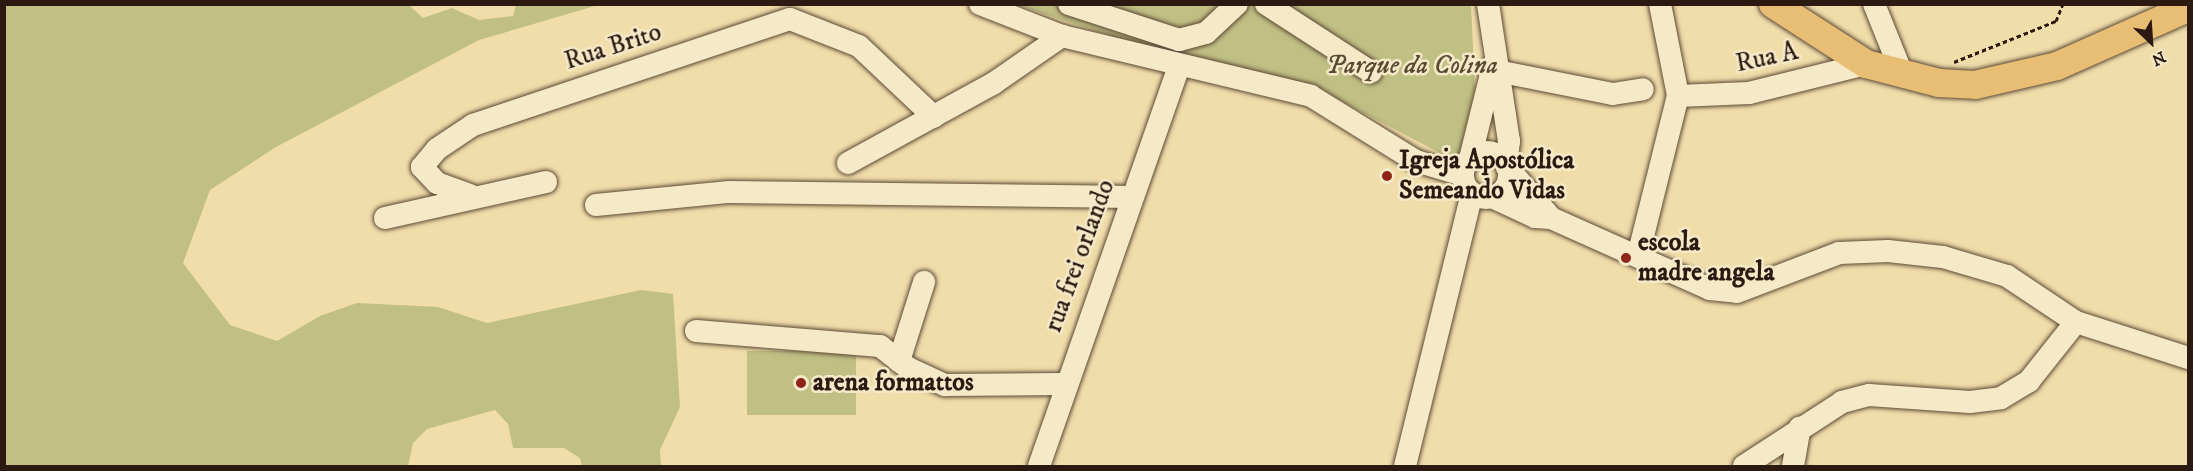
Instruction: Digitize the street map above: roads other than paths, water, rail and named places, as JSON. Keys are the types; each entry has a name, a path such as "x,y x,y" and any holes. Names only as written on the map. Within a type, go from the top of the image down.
{"main road":[{"path":"1773,4 1866,64 1904,76 1975,85 2013,79 2057,66 2188,8"}],"street":[{"path":"980,4 1062,36 1311,96 1416,160 1475,184 1535,217 1551,218 1639,252 1710,288 1737,292 1839,253 1887,251 1961,260 2007,276 2076,322 2188,358"},
{"path":"1069,4 1179,40 1206,33 1237,4"},
{"path":"1266,4 1371,72"},
{"path":"1475,184 1506,186 1509,141 1488,4"},
{"path":"1639,252 1678,96 1660,4"},
{"path":"1874,4 1904,76"},
{"name":"Rua Brito","path":"470,195 437,183 422,168 437,149 473,125 793,12 859,46 934,117"},
{"path":"848,163 934,117 1062,36"},
{"name":"Rua A","path":"1678,96 1749,93 1866,64"},
{"path":"1496,65 1613,94 1643,88"},
{"path":"1405,466 1475,184 1496,65"},
{"name":"rua frei orlando","path":"1039,466 1065,384 1179,66"},
{"path":"1475,184 1490,152 1507,166 1551,218"},
{"path":"385,218 470,195 546,182"},
{"path":"596,205 729,192 1132,197"},
{"path":"899,361 924,282"},
{"path":"1744,466 1842,402 1869,395 1970,402 2001,398 2029,381 2076,322"},
{"path":"696,331 868,344 888,350 899,361 945,385 1065,384"},
{"path":"1793,466 1800,428"}],"place":[{"name":"Igreja Apostólica Semeando Vidas","path":"1387,176"},
{"name":"escola madre angela","path":"1626,258"},
{"name":"arena formattos","path":"801,383"}],"park label":[{"name":"Parque da Colina","path":"1412,66"}]}
